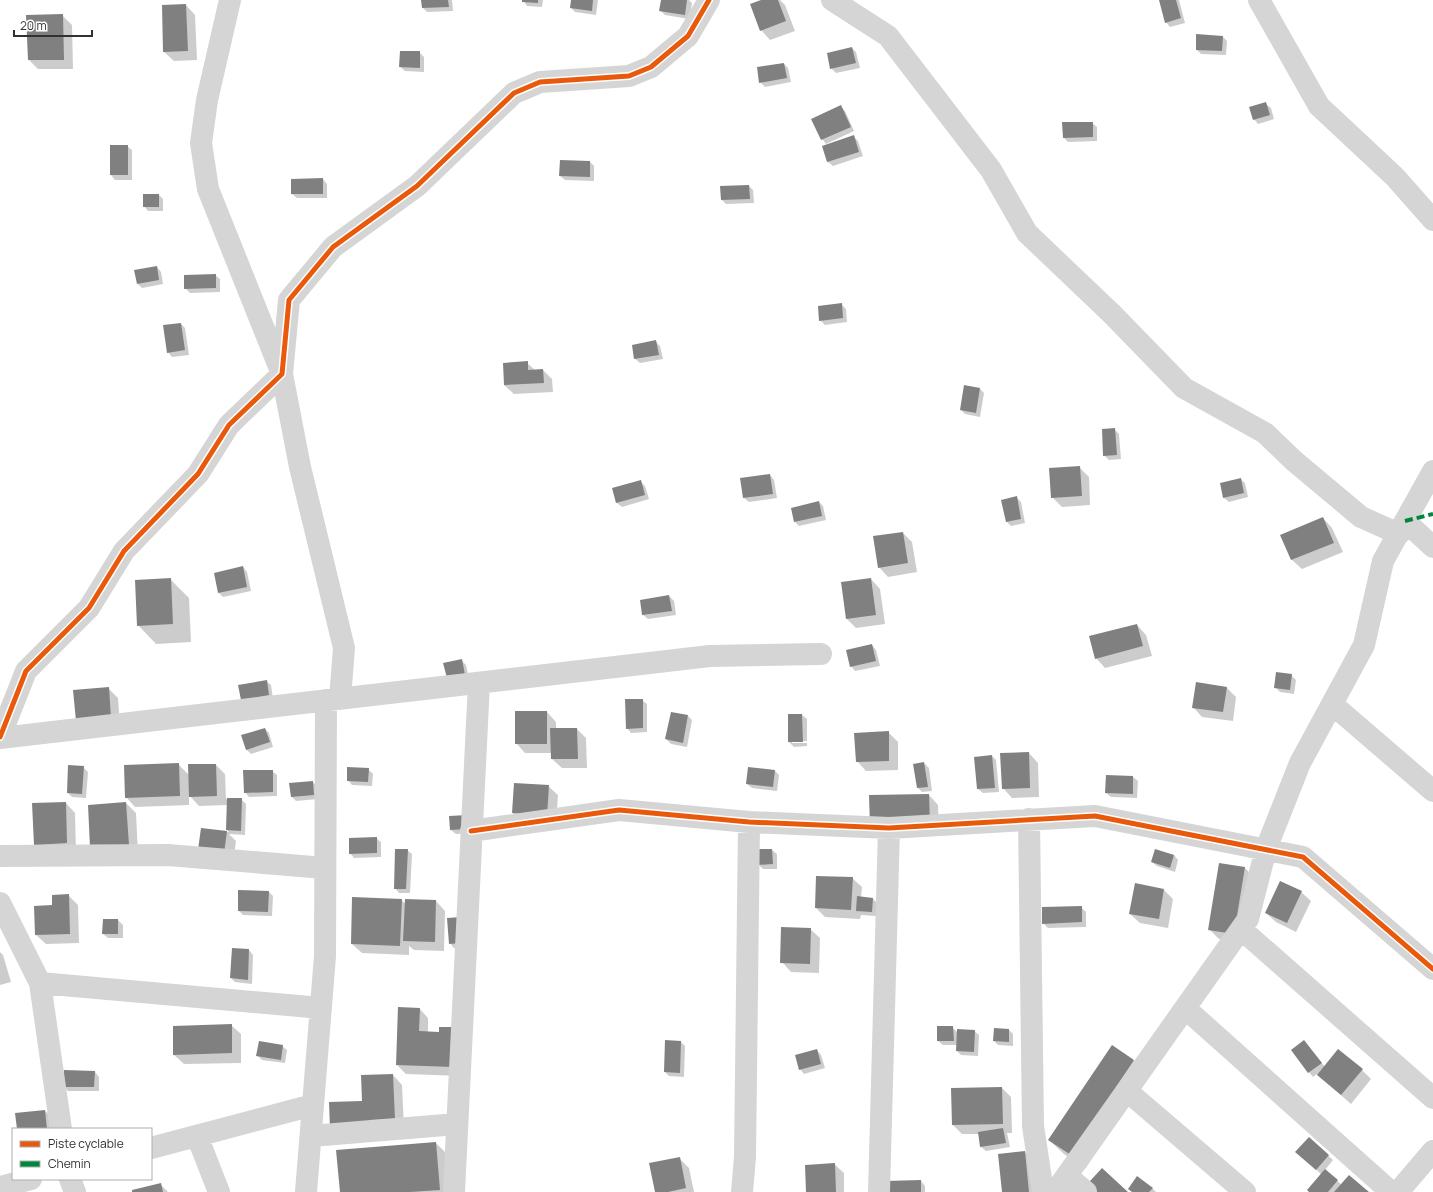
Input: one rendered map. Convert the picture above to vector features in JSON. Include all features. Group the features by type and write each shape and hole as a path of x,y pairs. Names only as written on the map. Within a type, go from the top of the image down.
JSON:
{"street":[{"path":"230,0 207,100 201,143 208,189 282,374 300,467 344,648 333,700 325,868 325,956 306,1192"},
{"path":"709,0 688,36 651,67 629,76 540,82 514,93 417,186 332,247 290,300 282,374 229,425 198,474 124,551 89,608 26,671 0,738 710,656 821,654"},
{"path":"832,0 888,36 991,170 1027,233 1112,314 1184,388 1265,433 1294,460 1361,517 1402,528 1433,547"},
{"path":"1259,0 1319,106 1395,177 1433,220"},
{"path":"1086,1192 1061,1184 1248,920 1266,850 1300,763 1364,645 1383,561 1433,471"},
{"path":"454,1192 479,683"},
{"path":"1332,704 1433,791"},
{"path":"471,831 619,810 749,822 889,828 1095,816 1303,857 1433,969"},
{"path":"1029,819 1032,1126 1043,1192"},
{"path":"742,1192 745,1157 749,822"},
{"path":"879,1192 889,828"},
{"path":"0,856 168,855 325,868"},
{"path":"0,903 40,983 61,1128"},
{"path":"1241,929 1433,1098"},
{"path":"40,983 321,1008"},
{"path":"1185,1008 1391,1192"},
{"path":"1127,1091 1245,1192"},
{"path":"152,1148 313,1105"},
{"path":"311,1136 458,1124"},
{"path":"197,1136 219,1192"},
{"path":"1398,1192 1433,1151"},
{"path":"0,1187 26,1180"},
{"path":"70,1180 75,1192"}],"building":[{"path":"421,0 448,0 449,7 422,8"},
{"path":"522,0 538,0 538,3 522,2"},
{"path":"571,0 593,0 592,11 570,8"},
{"path":"661,0 687,0 685,15 659,11"},
{"path":"761,0 778,0 786,21 760,31 750,4"},
{"path":"1159,0 1176,0 1181,18 1165,23"},
{"path":"186,4 188,51 163,52 162,5"},
{"path":"63,14 64,60 28,60 26,15"},
{"path":"1196,34 1223,36 1222,51 1196,50"},
{"path":"852,47 856,63 830,69 827,53"},
{"path":"400,51 420,51 420,68 399,67"},
{"path":"784,63 787,78 759,83 757,67"},
{"path":"1266,102 1270,115 1253,120 1249,107"},
{"path":"841,105 851,127 821,140 811,119"},
{"path":"1062,122 1093,122 1093,137 1063,138"},
{"path":"854,135 859,152 827,162 822,146"},
{"path":"110,145 128,145 128,175 110,175"},
{"path":"560,160 590,161 590,177 559,176"},
{"path":"323,178 323,194 291,194 291,179"},
{"path":"749,185 750,199 721,200 720,186"},
{"path":"143,194 159,194 159,207 143,207"},
{"path":"157,266 159,280 137,284 134,270"},
{"path":"216,274 216,288 184,289 184,275"},
{"path":"842,303 843,318 819,321 818,306"},
{"path":"181,323 185,350 167,353 163,325"},
{"path":"656,340 659,355 634,359 632,345"},
{"path":"528,361 528,370 543,369 544,383 504,385 503,363"},
{"path":"964,385 980,388 976,413 960,410"},
{"path":"1115,428 1117,455 1103,456 1102,429"},
{"path":"1080,466 1082,496 1051,498 1049,468"},
{"path":"770,474 773,494 743,498 740,478"},
{"path":"1241,478 1244,493 1223,498 1220,483"},
{"path":"641,480 645,495 616,503 612,488"},
{"path":"1017,496 1021,519 1006,522 1001,500"},
{"path":"819,501 822,516 794,522 791,508"},
{"path":"1323,517 1334,543 1291,560 1280,535"},
{"path":"903,532 908,563 878,568 873,536"},
{"path":"243,566 247,587 218,593 214,573"},
{"path":"171,578 173,624 137,626 135,580"},
{"path":"871,578 876,615 846,619 841,582"},
{"path":"669,595 672,611 642,615 640,600"},
{"path":"1137,624 1143,646 1095,659 1089,636"},
{"path":"872,644 876,661 850,667 846,650"},
{"path":"462,659 465,675 447,678 443,663"},
{"path":"1276,672 1292,674 1290,690 1274,688"},
{"path":"267,680 269,695 241,700 238,685"},
{"path":"1196,682 1227,687 1223,712 1192,708"},
{"path":"109,687 111,718 76,721 73,690"},
{"path":"625,699 643,699 643,728 626,729"},
{"path":"515,711 547,711 547,744 515,744"},
{"path":"671,712 688,715 683,743 665,739"},
{"path":"788,714 802,714 803,742 788,742"},
{"path":"265,728 270,742 246,750 241,735"},
{"path":"550,728 577,728 578,759 551,759"},
{"path":"889,731 889,761 856,762 854,733"},
{"path":"1029,752 1030,788 1002,789 1000,753"},
{"path":"992,755 995,788 977,789 974,757"},
{"path":"924,762 928,787 917,788 913,764"},
{"path":"179,763 180,796 125,798 124,765"},
{"path":"188,764 216,764 217,796 189,797"},
{"path":"68,765 84,766 82,794 67,793"},
{"path":"347,767 369,768 368,782 347,781"},
{"path":"748,767 775,770 773,787 746,784"},
{"path":"243,770 273,770 273,792 244,793"},
{"path":"1106,775 1133,776 1133,794 1105,793"},
{"path":"313,781 314,795 291,797 289,783"},
{"path":"514,783 549,785 547,816 512,813"},
{"path":"929,794 930,826 870,827 869,795"},
{"path":"227,798 242,798 241,831 226,830"},
{"path":"66,802 67,843 34,845 32,803"},
{"path":"126,802 129,845 90,847 88,805"},
{"path":"467,815 467,829 450,830 449,816"},
{"path":"201,828 227,831 223,861 197,857"},
{"path":"377,837 377,853 349,854 349,838"},
{"path":"395,849 408,849 406,889 394,889"},
{"path":"756,849 772,849 773,864 757,865"},
{"path":"1155,849 1174,855 1170,868 1151,862"},
{"path":"1219,863 1245,867 1234,934 1208,930"},
{"path":"816,876 853,877 851,910 815,908"},
{"path":"1280,881 1302,891 1287,923 1265,913"},
{"path":"1135,883 1164,889 1159,919 1129,914"},
{"path":"238,890 269,891 268,912 238,911"},
{"path":"69,894 70,934 35,935 34,906 52,905 52,895"},
{"path":"857,896 873,898 872,912 856,911"},
{"path":"352,897 402,899 400,946 351,944"},
{"path":"405,899 436,900 435,942 403,941"},
{"path":"1082,906 1082,922 1042,924 1042,907"},
{"path":"462,917 463,943 449,944 447,918"},
{"path":"103,919 118,919 118,934 102,934"},
{"path":"781,927 811,928 810,964 780,963"},
{"path":"232,948 249,949 248,980 230,978"},
{"path":"398,1007 420,1008 419,1031 439,1032 439,1027 455,1027 453,1067 396,1065"},
{"path":"232,1024 232,1053 173,1055 173,1026"},
{"path":"937,1026 953,1026 954,1041 937,1041"},
{"path":"994,1028 1009,1029 1009,1042 993,1041"},
{"path":"957,1029 975,1030 974,1052 956,1051"},
{"path":"665,1040 681,1041 680,1073 664,1072"},
{"path":"1304,1040 1322,1063 1308,1073 1291,1050"},
{"path":"259,1041 283,1045 281,1060 256,1056"},
{"path":"1112,1045 1134,1060 1071,1155 1048,1140"},
{"path":"817,1049 821,1064 799,1070 795,1055"},
{"path":"1338,1049 1363,1069 1341,1095 1317,1075"},
{"path":"64,1070 95,1071 94,1087 63,1087"},
{"path":"393,1074 395,1119 369,1120 370,1129 330,1130 329,1102 362,1101 361,1075"},
{"path":"1002,1087 1003,1124 952,1125 951,1088"},
{"path":"45,1110 47,1128 17,1128 15,1113"},
{"path":"1003,1128 1006,1143 980,1147 978,1132"},
{"path":"1309,1137 1329,1155 1316,1170 1295,1152"},
{"path":"436,1142 440,1190 410,1192 340,1192 336,1150"},
{"path":"1025,1151 1029,1192 1002,1192 998,1154"},
{"path":"680,1157 686,1188 668,1192 655,1192 649,1163"},
{"path":"835,1163 836,1192 806,1192 805,1165"},
{"path":"1102,1168 1128,1192 1080,1192"},
{"path":"1325,1169 1338,1180 1328,1192 1309,1192 1307,1190"},
{"path":"1349,1175 1369,1192 1334,1192"},
{"path":"1137,1176 1153,1188 1149,1192 1132,1192 1128,1189"},
{"path":"921,1180 921,1192 885,1192 885,1181"},
{"path":"161,1183 163,1192 132,1192 132,1190"}],"marked path":[{"path":"1405,521 1433,514"}],"cycle path":[{"path":"0,737 26,671 89,608 124,551 198,474 229,425 282,374 289,300 333,247 417,186 514,93 540,82 629,76 651,67 688,36 709,0"},
{"path":"471,831 619,810 749,822 889,828 1095,816 1303,857 1433,969"}]}
